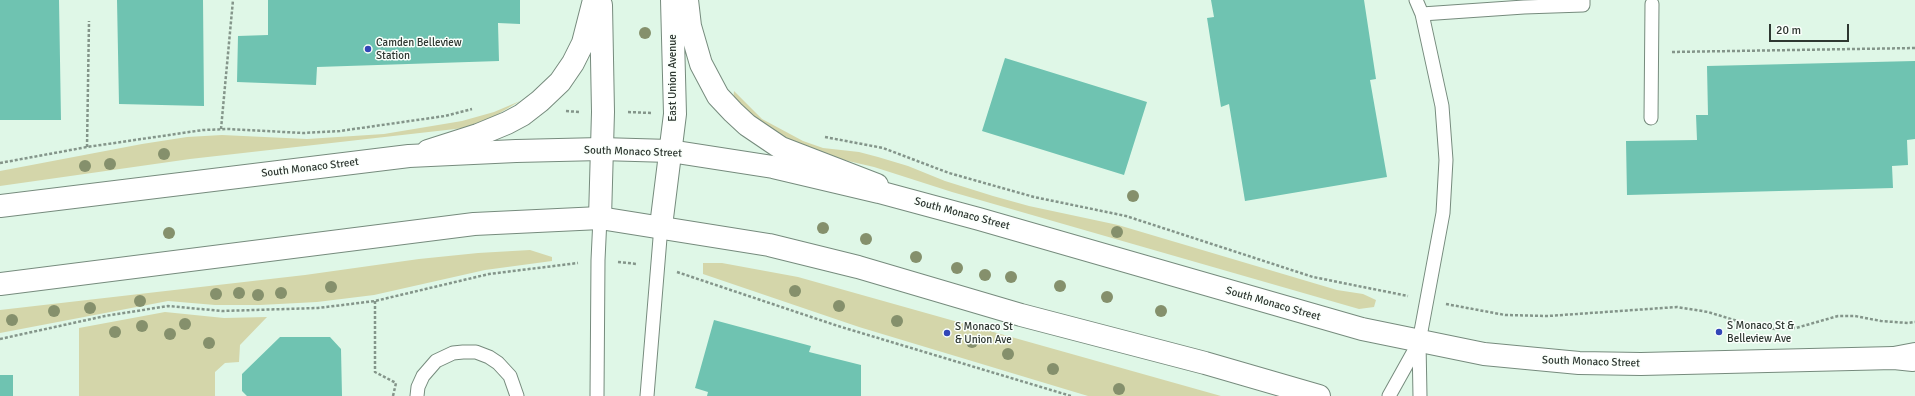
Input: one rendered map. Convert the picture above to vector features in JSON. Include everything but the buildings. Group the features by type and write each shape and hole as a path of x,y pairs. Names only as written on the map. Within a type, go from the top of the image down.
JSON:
{"main road":[{"path":"409,156 478,135 522,115 540,102 560,82 573,63 583,44 594,0"},
{"path":"600,218 603,112 601,0"},
{"name":"East Union Avenue","path":"661,226 675,106 672,0"},
{"path":"687,0 690,26 701,64 718,96 747,125 781,148 860,178 911,200"},
{"name":"South Monaco Street","path":"0,206 409,156 601,149 670,151 773,167 911,200 1362,329 1419,342 1484,354 1579,363 1641,364 1908,358"},
{"path":"0,284 474,224 600,218 661,226 769,245 858,267 1022,315 1205,363 1319,396"}],"lane":[{"path":"1416,0 1422,14 1442,106 1446,160 1443,213 1419,342 1420,396"},
{"path":"1422,14 1524,7 1583,6 1583,0"},
{"path":"1651,118 1652,4"},
{"path":"598,396 598,260 600,218"},
{"path":"647,396 661,226"},
{"path":"1389,396 1419,342"},
{"path":"416,396 423,376 436,361 453,353 476,352 489,357 498,363 510,376 517,396"}],"path":[{"path":"221,129 233,0"},
{"path":"87,147 89,21"},
{"path":"1671,52 1915,48"},
{"path":"0,339 105,316 168,306 222,311 318,308 375,301 489,274 598,260 658,265 846,328 1071,396"},
{"path":"375,301 374,372 396,383 393,396"}],"green space":[{"path":"734,91 762,119 803,141 823,148 859,152 878,157 908,166 945,181 993,196 1029,206 1118,225 1337,290 1363,294 1376,300 1374,307 1359,309 952,192 874,167 805,151 786,143 733,101"},
{"path":"520,101 483,123 464,128 190,159 0,186 0,171 142,144 187,137 222,135 307,139 384,134 462,121 494,112"},
{"path":"530,250 552,257 552,261 485,270 374,295 317,302 260,305 215,305 168,301 0,333 0,310 305,275 419,259 478,253"},
{"path":"703,263 722,263 798,277 1221,396 1088,396 859,327 703,274"},
{"path":"165,312 224,318 267,317 240,345 239,362 225,363 215,372 215,396 79,396 79,328"}],"place":[{"name":"Camden Belleview Station","path":"368,49"},
{"name":"S Monaco St & Belleview Ave","path":"1719,332"},
{"name":"S Monaco St & Union Ave","path":"947,333"}]}
